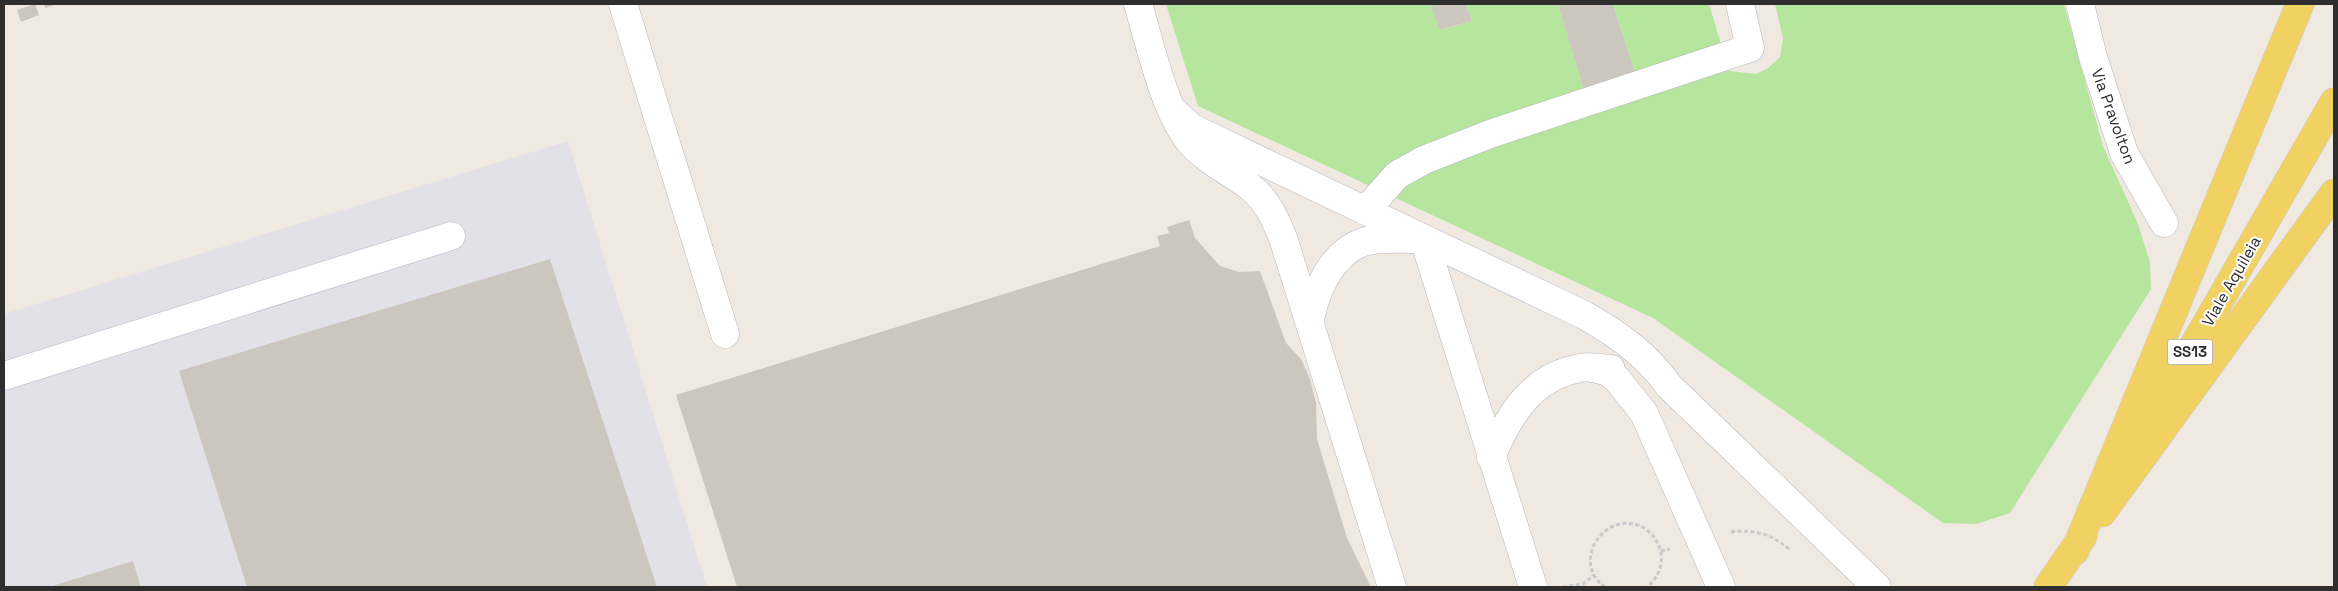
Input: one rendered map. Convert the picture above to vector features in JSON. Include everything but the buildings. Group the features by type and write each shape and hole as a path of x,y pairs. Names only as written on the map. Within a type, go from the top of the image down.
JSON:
{"main road":[{"path":"2075,551 2300,4"},
{"name":"Viale Aquileia","path":"2048,587 2075,551 2334,102"},
{"path":"2075,551 2334,193"}],"street":[{"path":"623,4 725,334"},
{"path":"1138,4 1171,109 1182,132 1205,157 1255,191 1265,201 1283,238 1310,318 1392,587"},
{"path":"1364,211 1397,175 1424,160 1490,134 1750,48 1740,4"},
{"name":"Via Pravolton","path":"2080,4 2093,57 2124,153 2164,223"},
{"path":"1171,109 1192,128 1611,330 1630,342 1658,371 1669,386 1877,587"},
{"path":"4,376 451,236"},
{"path":"1310,318 1324,279 1341,255 1352,247 1365,242 1381,240 1424,239"},
{"path":"1424,239 1533,587"},
{"path":"1491,457 1508,419 1530,393 1554,376 1582,367 1640,372 1669,386"},
{"path":"1594,368 1606,371 1616,378 1644,413 1721,587"}],"path":[{"path":"1606,587 1600,586 1594,575 1591,557 1596,540 1603,531 1614,525 1626,523 1638,525 1649,531 1657,540 1662,563 1658,574 1647,587"},
{"path":"1660,552 1723,533 1753,530 1778,539 1793,552"},
{"path":"1562,587 1583,584 1594,575"}],"shaded area":[{"path":"568,141 707,587 4,587 4,314"}],"green space":[{"path":"1166,4 1430,4 1441,30 1472,21 1466,4 1558,4 1585,93 1636,76 1613,4 1709,4 1729,71 1756,74 1768,68 1780,57 1783,38 1775,4 2064,4 2103,146 2138,224 2150,262 2151,289 2010,513 1976,524 1943,523 1653,318 1198,106"}]}
